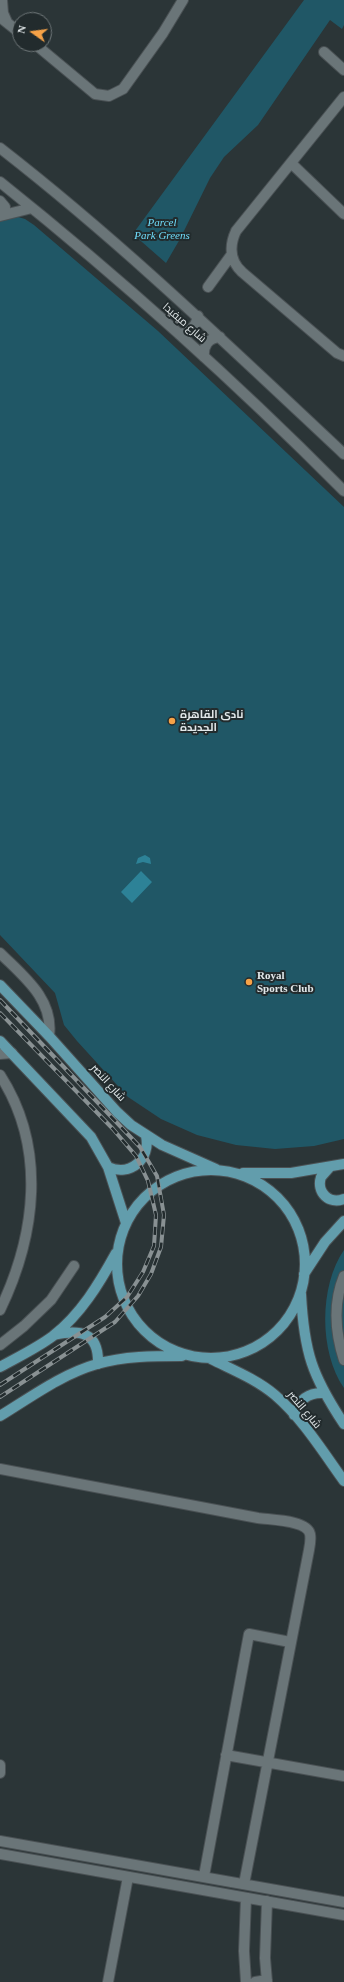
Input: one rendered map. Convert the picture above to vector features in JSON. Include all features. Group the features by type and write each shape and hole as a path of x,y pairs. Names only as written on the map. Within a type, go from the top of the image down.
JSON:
{"main road":[{"name":"شارع النصر","path":"0,985 49,1036 117,1112 146,1136 162,1145 219,1170"},
{"path":"0,1041 91,1137 108,1167 126,1223"},
{"path":"108,1167 123,1170 138,1164 146,1151 146,1136"},
{"path":"0,1367 53,1336 76,1314 95,1291 118,1250 126,1223 138,1205 158,1187 184,1175 197,1171 219,1170 272,1174 329,1168 344,1164"},
{"path":"329,1168 323,1173 319,1181 322,1193 331,1200 344,1199"},
{"path":"0,1416 56,1382 98,1364 138,1358 187,1356 211,1359 236,1355 248,1351 265,1342 281,1327 294,1309 301,1292 304,1274 304,1254 300,1234 292,1216 284,1205 263,1186 249,1178 233,1172"},
{"path":"304,1274 325,1242 344,1221"},
{"path":"118,1250 117,1268 119,1284 131,1314 150,1336 167,1348 187,1356"},
{"name":"شارع النصر","path":"301,1292 303,1331 313,1370 324,1393 344,1424"},
{"path":"53,1336 74,1332 88,1336 97,1347 98,1364"},
{"name":"شارع النصر","path":"211,1359 260,1384 275,1396 294,1415 344,1481"},
{"path":"294,1415 298,1405 305,1398 314,1394 324,1393"}],"street":[{"path":"2,0 3,13 8,24"},
{"path":"45,52 95,94 109,96 123,89 163,33 183,0"},
{"path":"0,17 12,27"},
{"path":"324,52 344,70"},
{"path":"344,97 236,231 232,242 232,254 235,264 242,272 337,353 344,356"},
{"name":"شارع ميفيدا","path":"0,148 120,247 198,316 344,454"},
{"path":"291,163 344,214"},
{"name":"شارع ميفيدا","path":"0,182 70,238 230,379 344,491"},
{"path":"0,201 5,207 2,215"},
{"path":"2,215 32,208"},
{"path":"208,287 232,254"},
{"path":"179,334 190,330 195,324 198,316"},
{"path":"204,357 206,344 212,339 220,337"},
{"path":"0,953 37,990 44,1001 50,1026 49,1036"},
{"path":"0,1054 12,1053"},
{"path":"0,1075 18,1108 26,1133 30,1157 31,1184 26,1240 19,1268 0,1310"},
{"path":"0,1345 24,1326 51,1300 74,1266"},
{"path":"344,1276 336,1315 337,1335 344,1360"},
{"path":"0,1469 294,1523 307,1527 310,1535 309,1550 244,1884"},
{"path":"204,1876 249,1634 290,1642"},
{"path":"226,1755 344,1776"},
{"path":"0,1765 0,1773"},
{"path":"0,1841 344,1902"},
{"path":"0,1854 344,1915"},
{"path":"160,1882 162,1869"},
{"path":"108,1982 128,1877"},
{"path":"246,1898 244,1951 246,1982"},
{"path":"255,1982 267,1981 265,1958 267,1901"}],"green space":[{"name":"Parcel Park Greens","path":"304,0 344,0 344,25 342,29 330,20 258,125 224,157 210,178 180,239 166,263 134,235 135,231"},
{"name":"نادى القاهرة الجديدة","path":"15,216 25,219 34,225 158,331 344,507 344,1139 314,1146 275,1149 236,1145 197,1135 161,1119 128,1097 77,1041 64,1025 55,993 0,935 0,220"},
{"path":"344,1250 344,1388 336,1373 330,1356 326,1338 325,1319 326,1300 330,1282 336,1265"}],"shaded area":[{"path":"145,855 150,858 151,864 143,862 136,864 138,858"},
{"path":"141,871 152,882 132,903 121,892"}],"railway":[{"path":"0,1000 140,1147 157,1176 164,1215 161,1247 151,1274 138,1296 115,1322 0,1397"},
{"path":"0,1013 113,1129 136,1156 148,1181 156,1215 154,1246 143,1272 127,1297 105,1317 0,1385"}],"place":[{"name":"نادى القاهرة الجديدة","path":"172,721"},
{"name":"Royal Sports Club","path":"249,982"}]}
